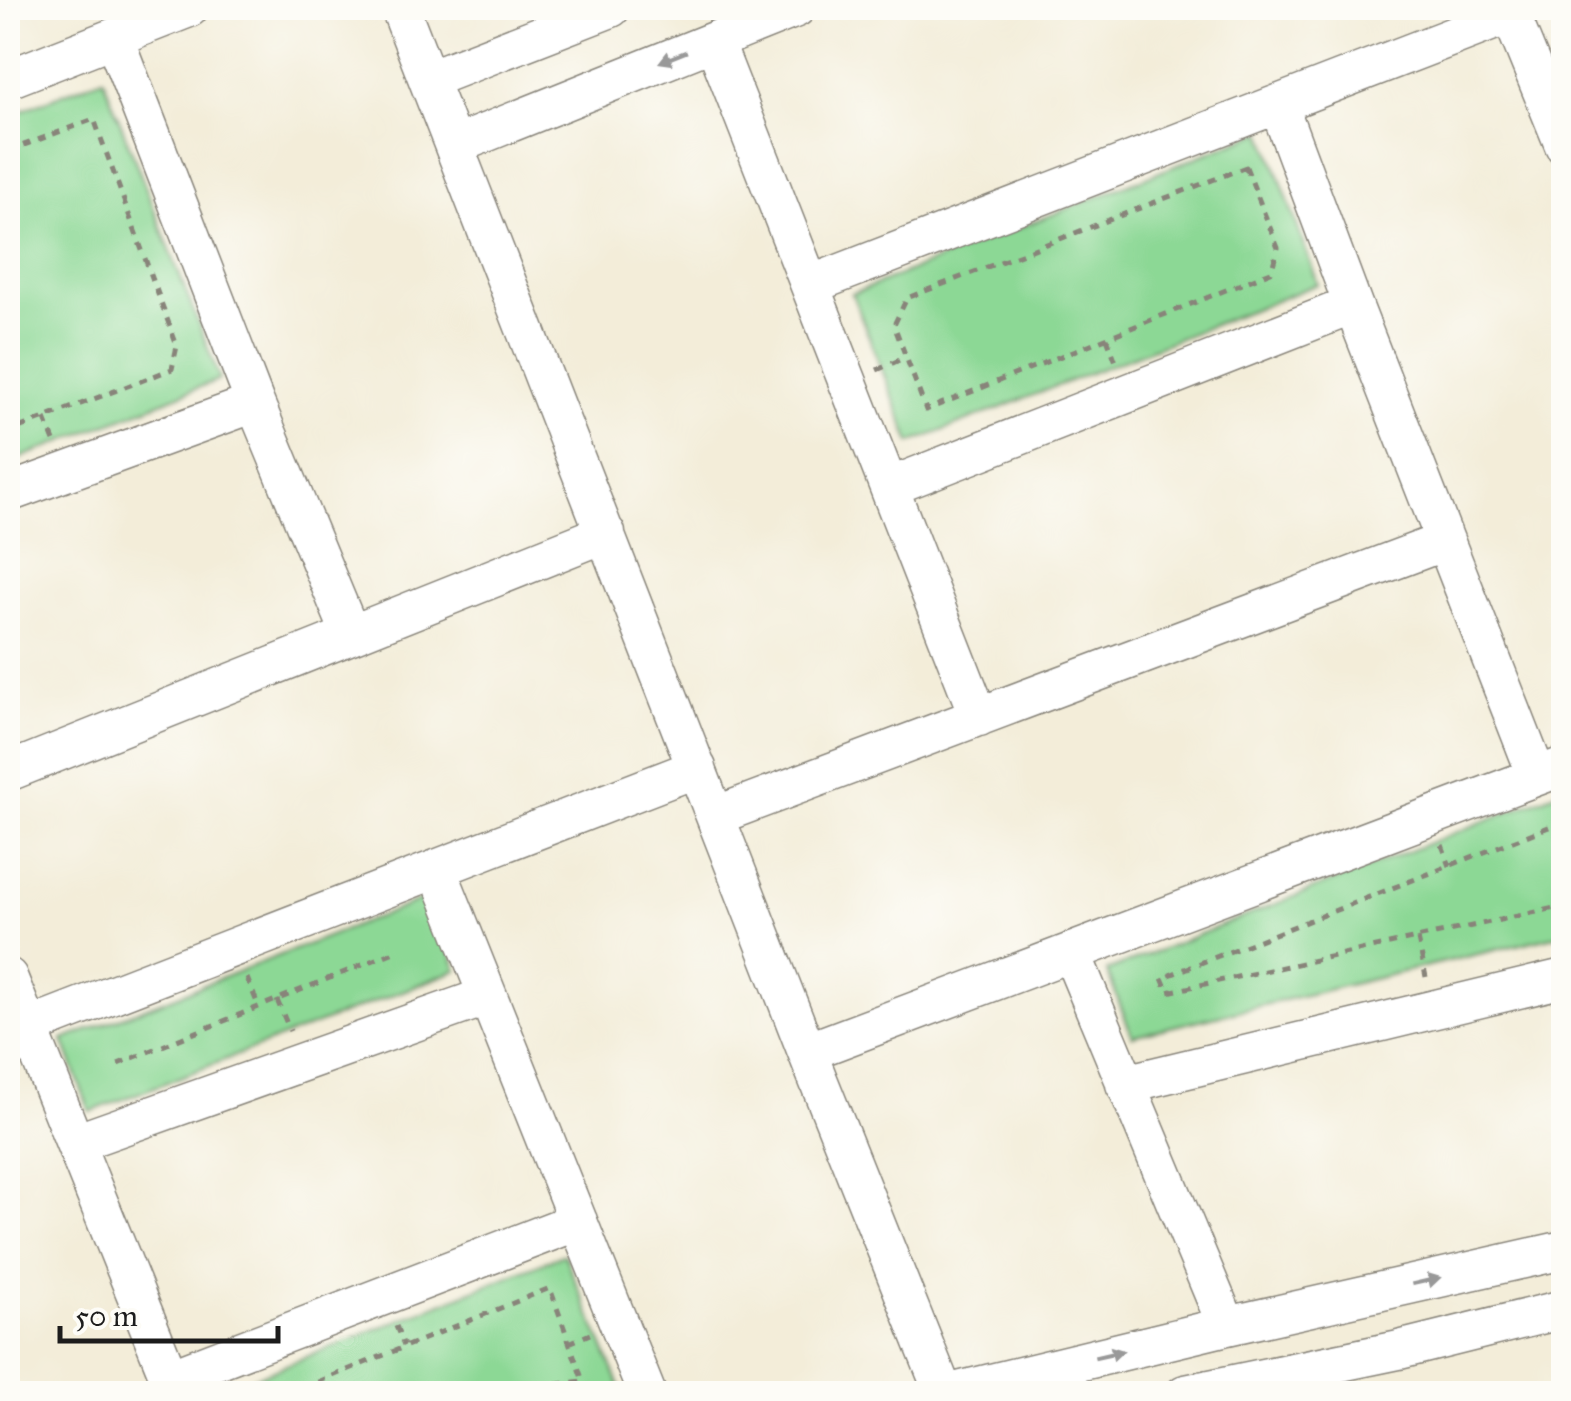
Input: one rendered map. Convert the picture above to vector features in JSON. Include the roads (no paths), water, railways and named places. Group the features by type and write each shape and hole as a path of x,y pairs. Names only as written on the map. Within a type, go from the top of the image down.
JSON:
{"street":[{"path":"8,79 189,8"},
{"path":"400,8 807,1052 945,1394 1564,1250"},
{"path":"428,78 610,8"},
{"path":"455,145 796,8"},
{"path":"810,285 1509,10 1564,146"},
{"path":"114,38 351,635"},
{"path":"714,40 979,717"},
{"path":"807,1052 1550,771 1445,541 1278,104"},
{"path":"889,486 1353,305"},
{"path":"8,493 256,403"},
{"path":"8,772 606,533"},
{"path":"715,816 1445,541"},
{"path":"28,1028 697,768"},
{"path":"438,869 647,1394"},
{"path":"1070,952 1227,1326"},
{"path":"8,977 173,1386 578,1221"},
{"path":"1125,1084 1564,978"},
{"path":"74,1143 488,996"},
{"path":"1185,1394 1399,1350 1564,1309"}]}
